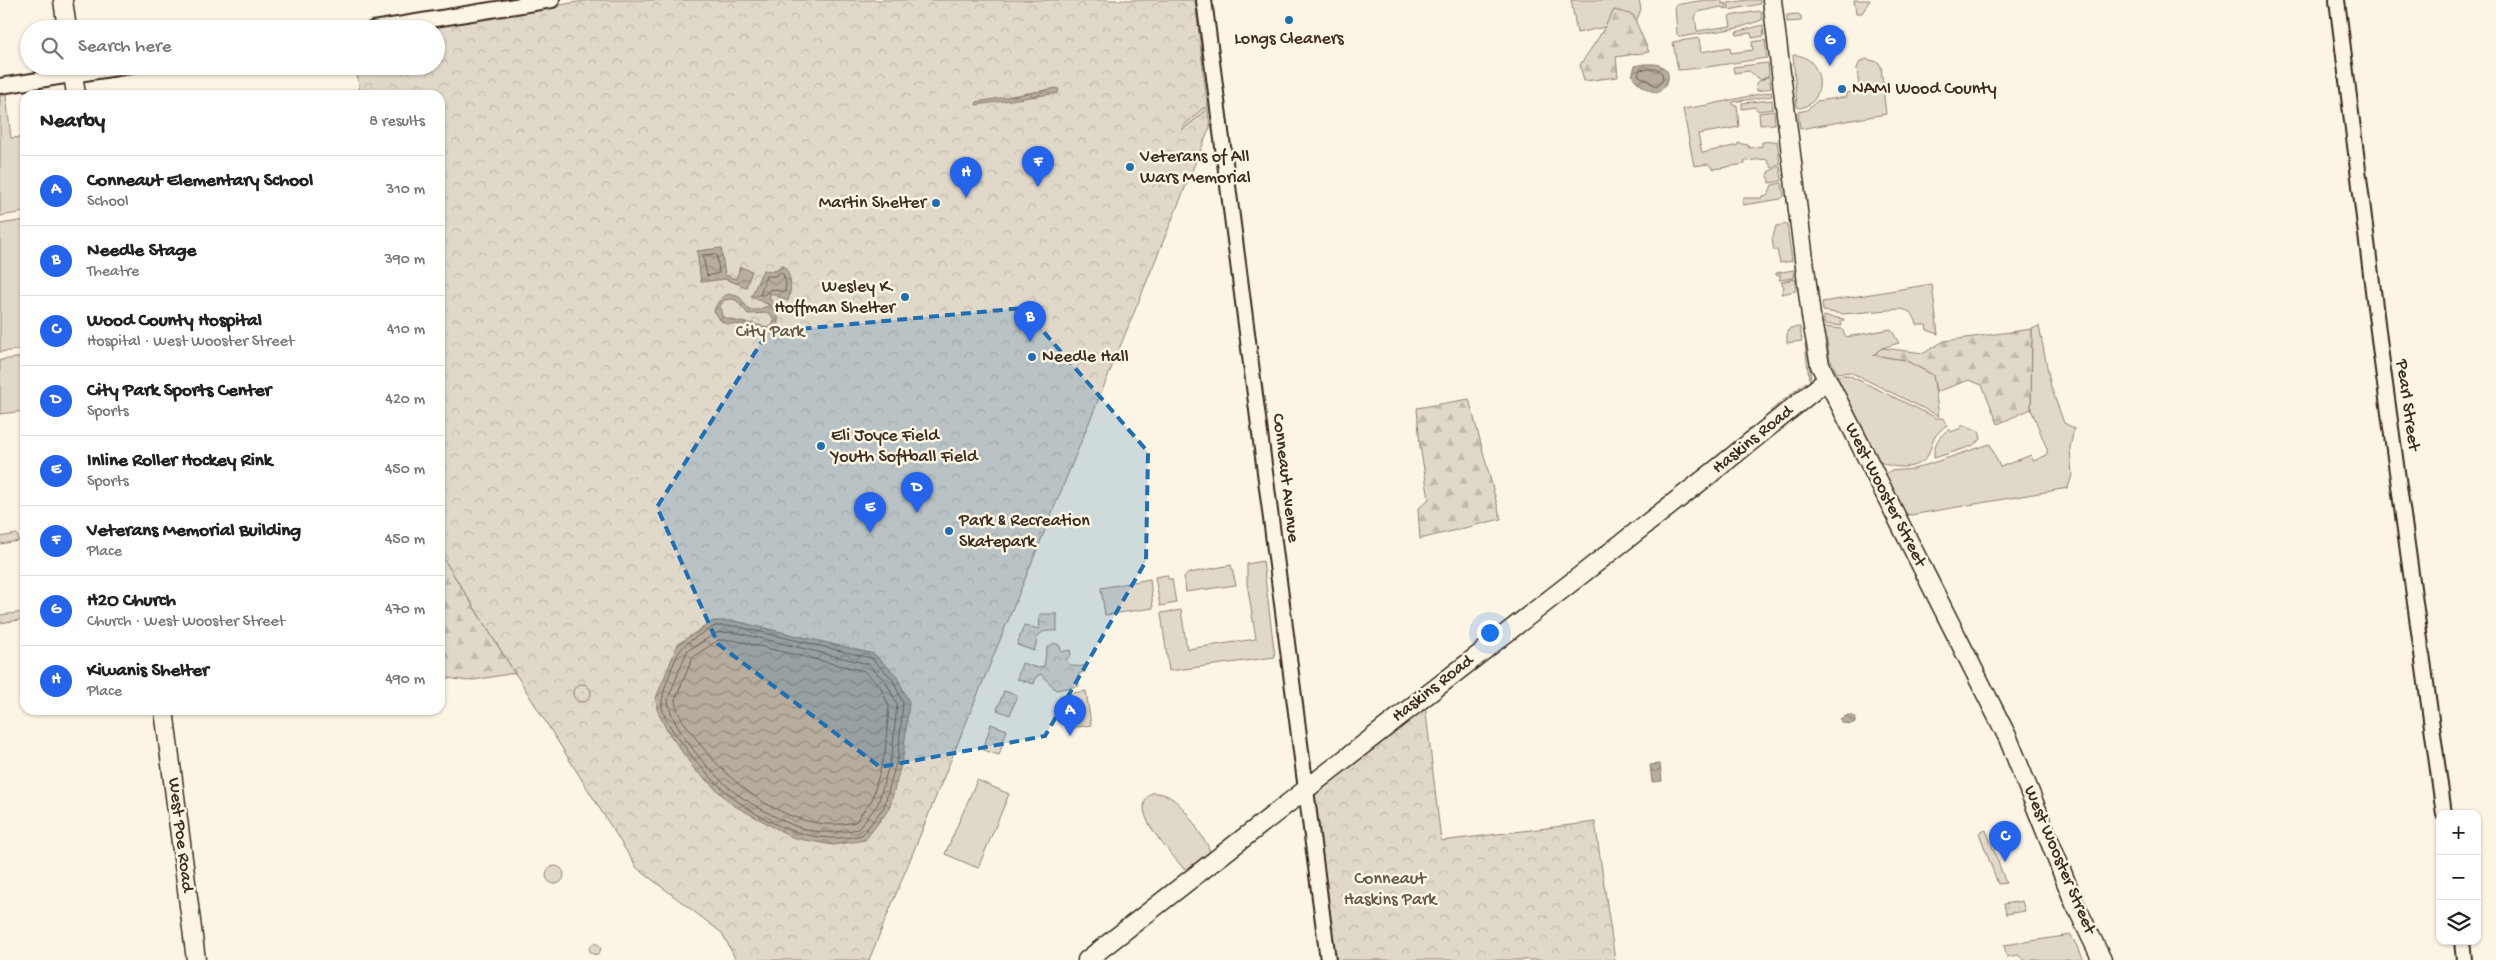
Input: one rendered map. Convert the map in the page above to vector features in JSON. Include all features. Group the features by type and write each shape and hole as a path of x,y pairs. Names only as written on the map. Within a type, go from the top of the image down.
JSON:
{"main road":[{"path":"63,0 66,20"},
{"name":"West Wooster Street","path":"1772,0 1814,341 1820,365 2008,738 2074,902 2102,960"},
{"path":"74,75 75,90"},
{"name":"Haskins Road","path":"1087,960 1713,472 1826,380"},
{"name":"West Poe Road","path":"165,715 196,960"}],"street":[{"path":"429,20 552,0"},
{"name":"Conneaut Avenue","path":"1204,0 1328,960"},
{"name":"Pearl Street","path":"2337,0 2382,362 2443,810"},
{"path":"0,86 54,75"},
{"path":"2462,945 2464,960"}],"highlighted area":[{"path":"1023,308 1148,452 1146,561 1045,736 880,767 718,644 657,507 768,332"}],"green space":[{"name":"City Park","path":"590,0 1195,0 1210,127 869,960 736,960 722,933 637,868 445,561 445,90 359,90 357,75 445,75 445,24"},
{"path":"1571,0 1639,0 1641,9 1636,22 1633,15 1614,10 1605,27 1577,33"},
{"path":"1705,0 1722,0 1722,4 1726,3 1727,9 1721,7 1698,12 1695,17 1697,31 1731,26 1729,16 1759,11 1761,12 1762,20 1738,28 1680,37 1677,34 1675,5"},
{"path":"1760,0 1760,4 1729,10 1728,3"},
{"path":"1854,0 1870,0 1862,13 1856,13"},
{"path":"1614,10 1633,15 1649,52 1616,57 1618,77 1584,81 1580,65"},
{"path":"1798,14 1801,16 1801,21 1787,22 1787,15"},
{"path":"1763,25 1764,36 1752,38 1751,33 1737,35 1736,32"},
{"path":"1834,30 1842,32 1837,39 1838,46 1832,48 1830,45"},
{"path":"1699,38 1701,52 1730,47 1731,53 1753,50 1752,42 1765,40 1767,58 1678,70 1673,42"},
{"path":"1793,55 1803,57 1811,62 1819,79 1816,97 1810,104 1800,108 1797,107"},
{"path":"1866,59 1878,62 1881,66 1883,85 1859,87 1857,68 1860,62"},
{"path":"1768,63 1769,75 1761,80 1749,71 1734,73 1733,67"},
{"path":"1769,76 1771,88 1757,91 1756,83"},
{"path":"1883,88 1886,114 1800,129 1798,112 1807,110 1817,101 1846,97 1846,93"},
{"path":"1771,92 1772,96 1733,102 1733,105 1737,105 1739,127 1698,134 1702,153 1738,145 1738,143 1748,145 1749,148 1762,146 1762,142 1777,141 1780,164 1772,168 1766,159 1745,161 1745,164 1714,169 1708,164 1694,166 1683,109"},
{"path":"6,95 11,138 20,137 20,213 0,216 0,96"},
{"path":"1772,100 1773,109 1758,111 1755,107 1742,109 1742,103"},
{"path":"1203,108 1206,108 1205,112 1182,130 1183,126"},
{"path":"1774,111 1775,124 1760,125 1759,113"},
{"path":"1780,166 1782,181 1769,183 1768,172"},
{"path":"1782,183 1784,196 1781,199 1743,205 1743,198 1762,198 1762,196 1768,195 1772,185"},
{"path":"20,221 20,350 0,352 0,224"},
{"path":"1787,224 1792,261 1780,263 1772,240 1776,226"},
{"path":"1794,270 1794,278 1779,280 1781,275 1776,275 1776,273"},
{"path":"1795,279 1796,291 1781,294 1784,287 1781,282"},
{"path":"1932,284 1938,334 1927,330 1926,325 1917,325 1912,314 1900,309 1843,314 1823,311 1822,302"},
{"path":"1824,316 1844,319 1841,321 1842,326 1824,324"},
{"path":"2039,326 2051,387 2064,423 2074,428 2070,448 2072,475 2068,488 1911,515 1902,513 1885,475 1890,471 1914,469 1990,444 2000,467 2031,455 2033,461 2047,455 2047,449 2031,409 2032,329"},
{"path":"1800,327 1802,341 1787,343 1787,334 1790,328"},
{"path":"1825,327 1842,329 1846,337 1891,329 1899,343 1882,348 1873,355 1905,360 1933,375 1939,416 1850,372 1837,373 1829,357"},
{"path":"2032,329 2031,409 1998,424 1982,385 1969,380 1936,392 1933,375 1905,360 1873,355 1882,348 1924,353 1944,341"},
{"path":"1805,344 1808,344 1811,383 1809,379"},
{"path":"20,358 20,412 0,414 0,360"},
{"path":"1848,375 1937,418 1944,418 1947,425 1936,436 1926,459 1917,465 1898,467 1885,464 1875,458 1859,432 1833,376"},
{"path":"1806,382 1809,385 1774,414 1770,411"},
{"path":"1469,399 1501,519 1420,539 1418,509 1429,499 1420,446 1417,408"},
{"path":"1960,426 1967,426 1979,431 1981,439 1972,446 1934,458 1936,445 1940,437 1950,429 1951,432 1961,428"},
{"path":"17,534 19,541 0,544 0,537"},
{"path":"445,561 515,673 468,681 445,678"},
{"path":"1263,561 1275,657 1169,671 1161,613 1181,610 1187,649 1256,639 1247,583 1247,564"},
{"path":"1231,565 1236,585 1186,592 1184,577 1189,573"},
{"path":"1167,575 1168,579 1172,579 1176,603 1160,606 1155,577"},
{"path":"1150,579 1153,608 1105,615 1101,588"},
{"path":"20,613 20,620 0,623 0,615"},
{"path":"1040,614 1057,614 1057,631 1042,632 1034,651 1017,645 1024,625 1039,629"},
{"path":"1054,643 1059,645 1062,652 1070,650 1071,655 1066,659 1069,664 1084,666 1085,672 1080,673 1078,676 1079,686 1056,690 1041,674 1036,677 1034,684 1017,679 1022,663 1038,668 1044,666 1047,648"},
{"path":"582,684 588,687 591,693 588,699 582,702 576,699 573,693 576,687"},
{"path":"1004,691 1017,695 1010,715 997,710"},
{"path":"1086,691 1091,725 1070,728 1066,694"},
{"name":"Conneaut Haskins Park","path":"1424,696 1441,841 1595,822 1615,960 1328,960 1306,789"},
{"path":"991,724 1007,730 999,755 983,750"},
{"path":"977,780 1009,794 978,868 945,854"},
{"path":"1152,793 1170,797 1178,803 1192,820 1208,846 1211,855 1192,871 1183,868 1161,842 1147,820 1144,810 1145,800"},
{"path":"1986,830 2006,883 1998,884 1979,833"},
{"path":"551,866 559,866 564,871 562,882 551,884 546,879 546,871"},
{"path":"2022,901 2025,911 2006,914 2004,904"},
{"path":"2071,935 2084,960 2024,960 2018,955 2007,957 2004,945"},
{"path":"595,943 601,949 595,955 589,949"}],"water":[{"path":"1644,64 1661,66 1668,74 1666,85 1657,93 1637,82 1632,76 1635,66"},
{"path":"1057,88 1059,90 1058,93 976,105 977,102"},
{"path":"721,248 725,275 736,279 740,267 752,271 746,287 725,279 701,282 697,251"},
{"path":"783,265 788,273 790,282 788,301 771,293 769,298 772,300 777,312 777,328 771,331 762,331 750,325 727,324 721,321 714,311 721,299 728,294 736,295 750,310 757,310 770,305 751,297 763,270 773,271","holes":["724,300 736,300 748,314 769,313 774,319 773,325 767,328 727,319 722,316 720,306"]},
{"path":"713,621 735,621 874,654 896,675 909,702 903,757 889,809 865,840 833,845 794,838 733,805 695,770 666,729 657,709 656,698 678,644"},
{"path":"1848,715 1855,717 1855,722 1851,724 1842,723 1840,719"},
{"path":"1660,764 1662,781 1652,782 1650,765"}],"place":[{"name":"Longs Cleaners","path":"1289,20"},
{"name":"H2O Church","path":"1830,66"},
{"name":"NAMI Wood County","path":"1842,89"},
{"name":"Veterans of All Wars Memorial","path":"1130,167"},
{"name":"Veterans Memorial Building","path":"1038,187"},
{"name":"Kiwanis Shelter","path":"966,198"},
{"name":"Martin Shelter","path":"936,203"},
{"name":"Wesley K. Hoffman Shelter","path":"905,297"},
{"name":"Needle Stage","path":"1030,342"},
{"name":"Needle Hall","path":"1032,357"},
{"name":"Eli Joyce Field Youth Softball Field","path":"821,446"},
{"name":"City Park Sports Center","path":"917,513"},
{"name":"Park & Recreation Skatepark","path":"949,531"},
{"name":"Inline Roller Hockey Rink","path":"870,533"},
{"name":"Conneaut Elementary School","path":"1070,736"},
{"name":"Wood County Hospital","path":"2005,862"}]}
